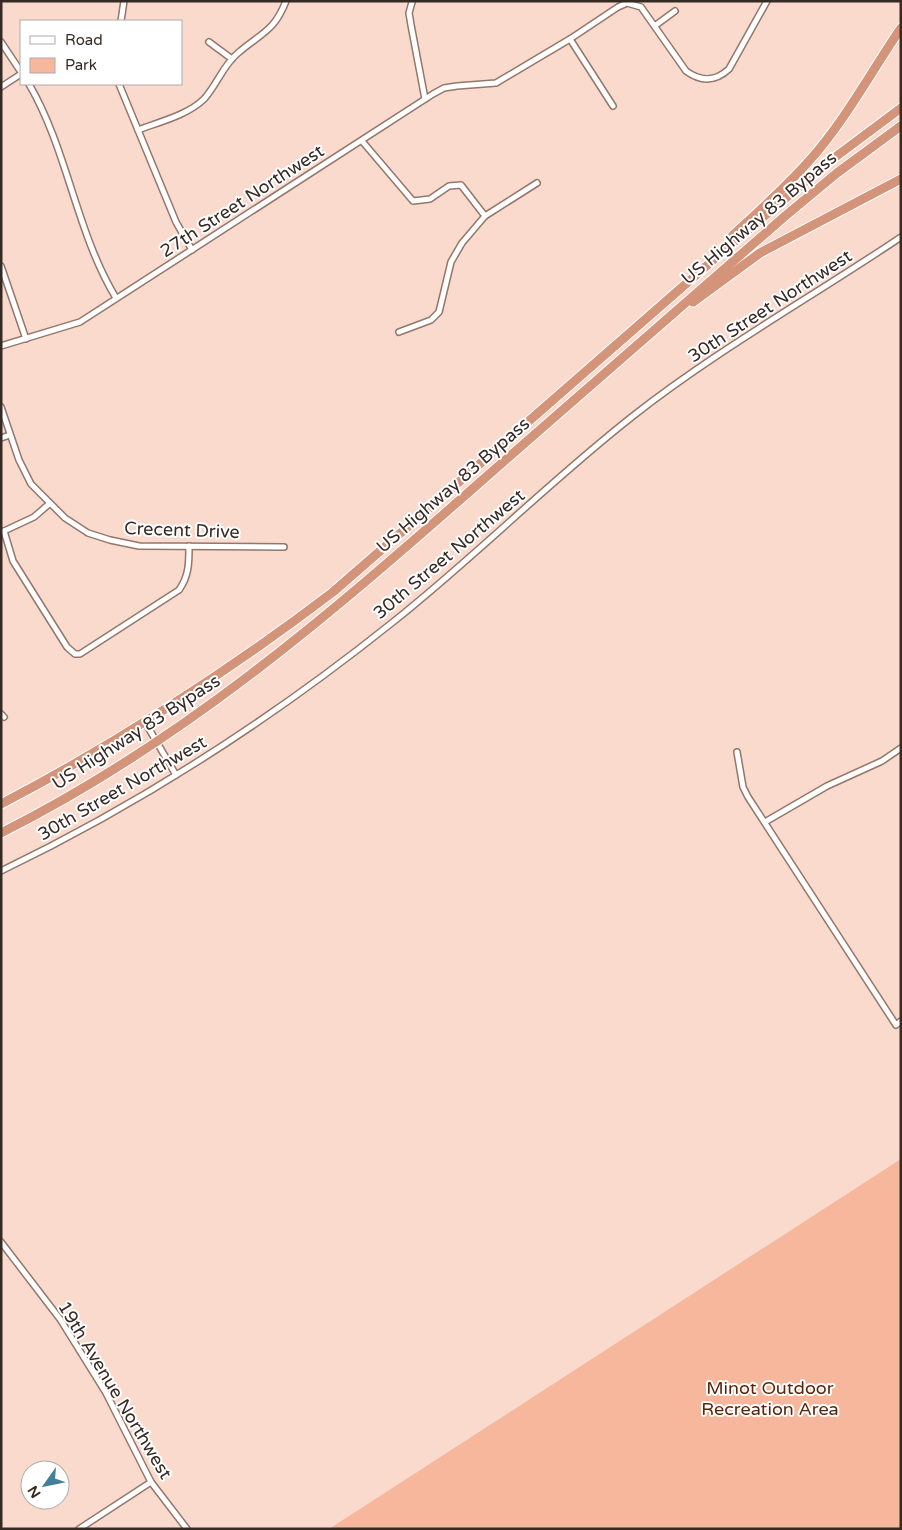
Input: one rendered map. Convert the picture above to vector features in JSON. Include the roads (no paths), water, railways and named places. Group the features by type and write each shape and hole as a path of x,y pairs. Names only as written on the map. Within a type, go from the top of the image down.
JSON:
{"highway":[{"path":"682,287 701,265 774,197 810,160 839,122 901,28"},
{"name":"US Highway 83 Bypass","path":"1,804 145,722 282,631 333,592 682,287 826,164 901,108"},
{"name":"US Highway 83 Bypass","path":"1,832 79,792 158,741 255,672 323,619 837,173 901,126"},
{"path":"676,311 697,299 760,253 901,179"}],"street":[{"path":"121,20 124,1"},
{"path":"138,130 186,111 204,99 232,59 278,21 286,1"},
{"path":"613,106 570,39 618,7 627,3 641,7 656,25 686,71 695,78 706,81 722,76 729,69 767,1"},
{"path":"412,2 410,19 425,100"},
{"path":"656,25 675,11"},
{"name":"27th Street Northwest","path":"1,346 80,322 444,88 496,83 570,39"},
{"path":"1,42 20,71"},
{"path":"209,42 232,59"},
{"path":"1,87 20,74"},
{"path":"29,85 48,119 101,274 116,298"},
{"path":"119,85 176,222 192,250"},
{"path":"362,141 413,201 430,199 449,186 461,185 486,216"},
{"path":"399,332 431,320 439,312 451,262 462,243 486,216 537,183"},
{"name":"30th Street Northwest","path":"1,871 90,825 176,775 310,685 393,622 598,444 663,393 901,237"},
{"path":"1,266 26,339"},
{"name":"Crecent Drive","path":"1,407 19,460 31,484 65,518 88,533 139,546 284,547"},
{"path":"1,438 10,435"},
{"path":"49,504 34,517 2,532 13,562 67,647 74,654 80,654 179,590 186,580 190,546"},
{"path":"145,722 158,741 176,775"},
{"path":"765,822 826,786 882,761 901,748"},
{"path":"737,752 743,786 896,1025 901,1021"},
{"name":"19th Avenue Northwest","path":"1,1242 60,1319 106,1393 151,1482 187,1529"},
{"path":"79,1529 151,1482"}],"park label":[{"name":"Minot Outdoor Recreation Area","path":"770,1398"}]}
